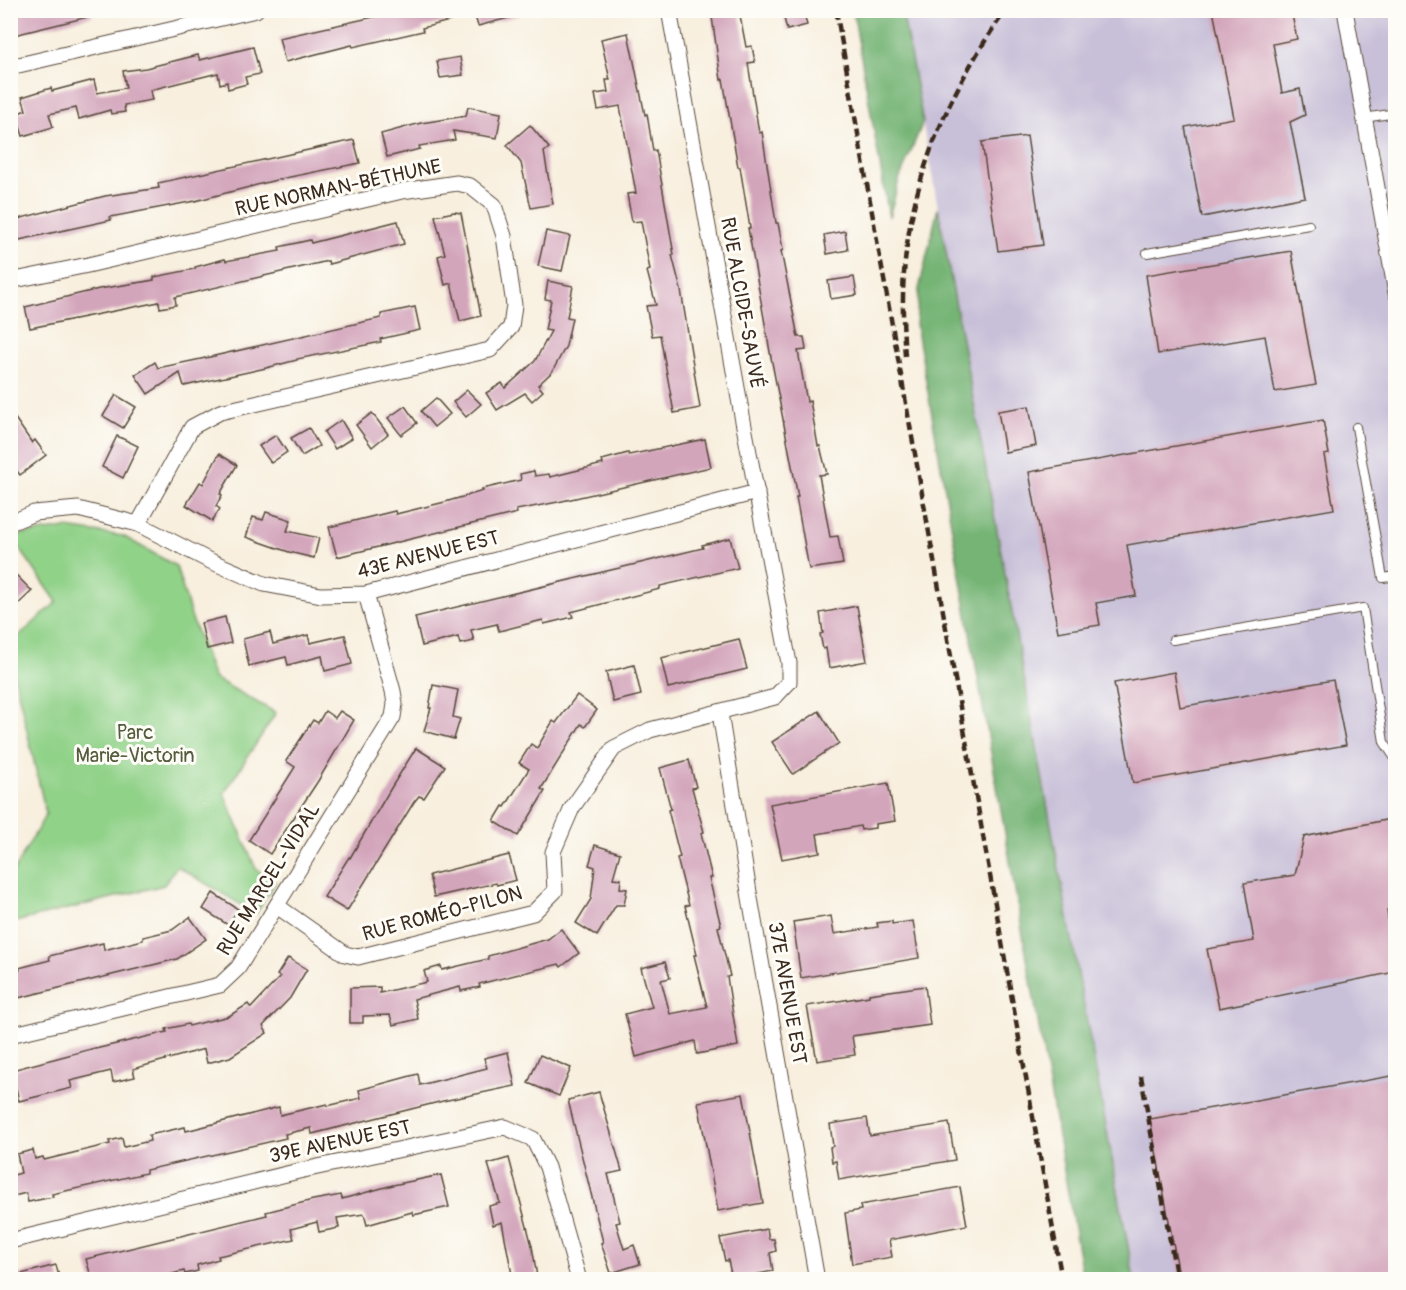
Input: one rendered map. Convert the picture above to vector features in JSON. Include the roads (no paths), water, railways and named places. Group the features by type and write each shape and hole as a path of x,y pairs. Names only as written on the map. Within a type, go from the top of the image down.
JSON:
{"street":[{"path":"10,68 256,10"},
{"name":"RUE ALCIDE-SAUVÉ","path":"669,10 777,603"},
{"path":"1345,10 1364,118 1392,251 1395,293"},
{"name":"RUE NORMAN-BÉTHUNE","path":"10,280 88,265 402,191 457,183 470,186 494,205 504,237 514,305 511,327 490,350 220,412 192,427 138,524"},
{"name":"43E AVENUE EST","path":"14,518 34,513 78,508 138,524 208,560 264,584 321,595 366,594 757,492"},
{"name":"RUE MARCEL-VIDAL","path":"10,1035 220,985 238,969 393,717 395,704 393,691 366,594"},
{"name":"RUE ROMÉO-PILON","path":"277,906 345,954 358,957 533,913 555,891 553,852 572,808 614,748 650,730 774,697 789,682 789,663 777,603"},
{"name":"37E AVENUE EST","path":"720,712 817,1280"},
{"name":"39E AVENUE EST","path":"10,1241 299,1171 505,1127 532,1139 547,1167 579,1280"}],"lane":[{"path":"1394,10 1395,19"},
{"path":"1364,118 1395,113"},
{"path":"1147,253 1309,225"},
{"path":"1356,427 1383,578 1395,576"},
{"path":"1173,640 1363,608 1384,742 1395,760"}],"railway":[{"path":"836,10 1062,1280"},
{"path":"905,356 904,273 915,202 925,168 951,102 967,70 1006,10"},
{"path":"1141,1076 1177,1280"}],"park label":[{"name":"Parc Marie-Victorin","path":"135,744"}]}
